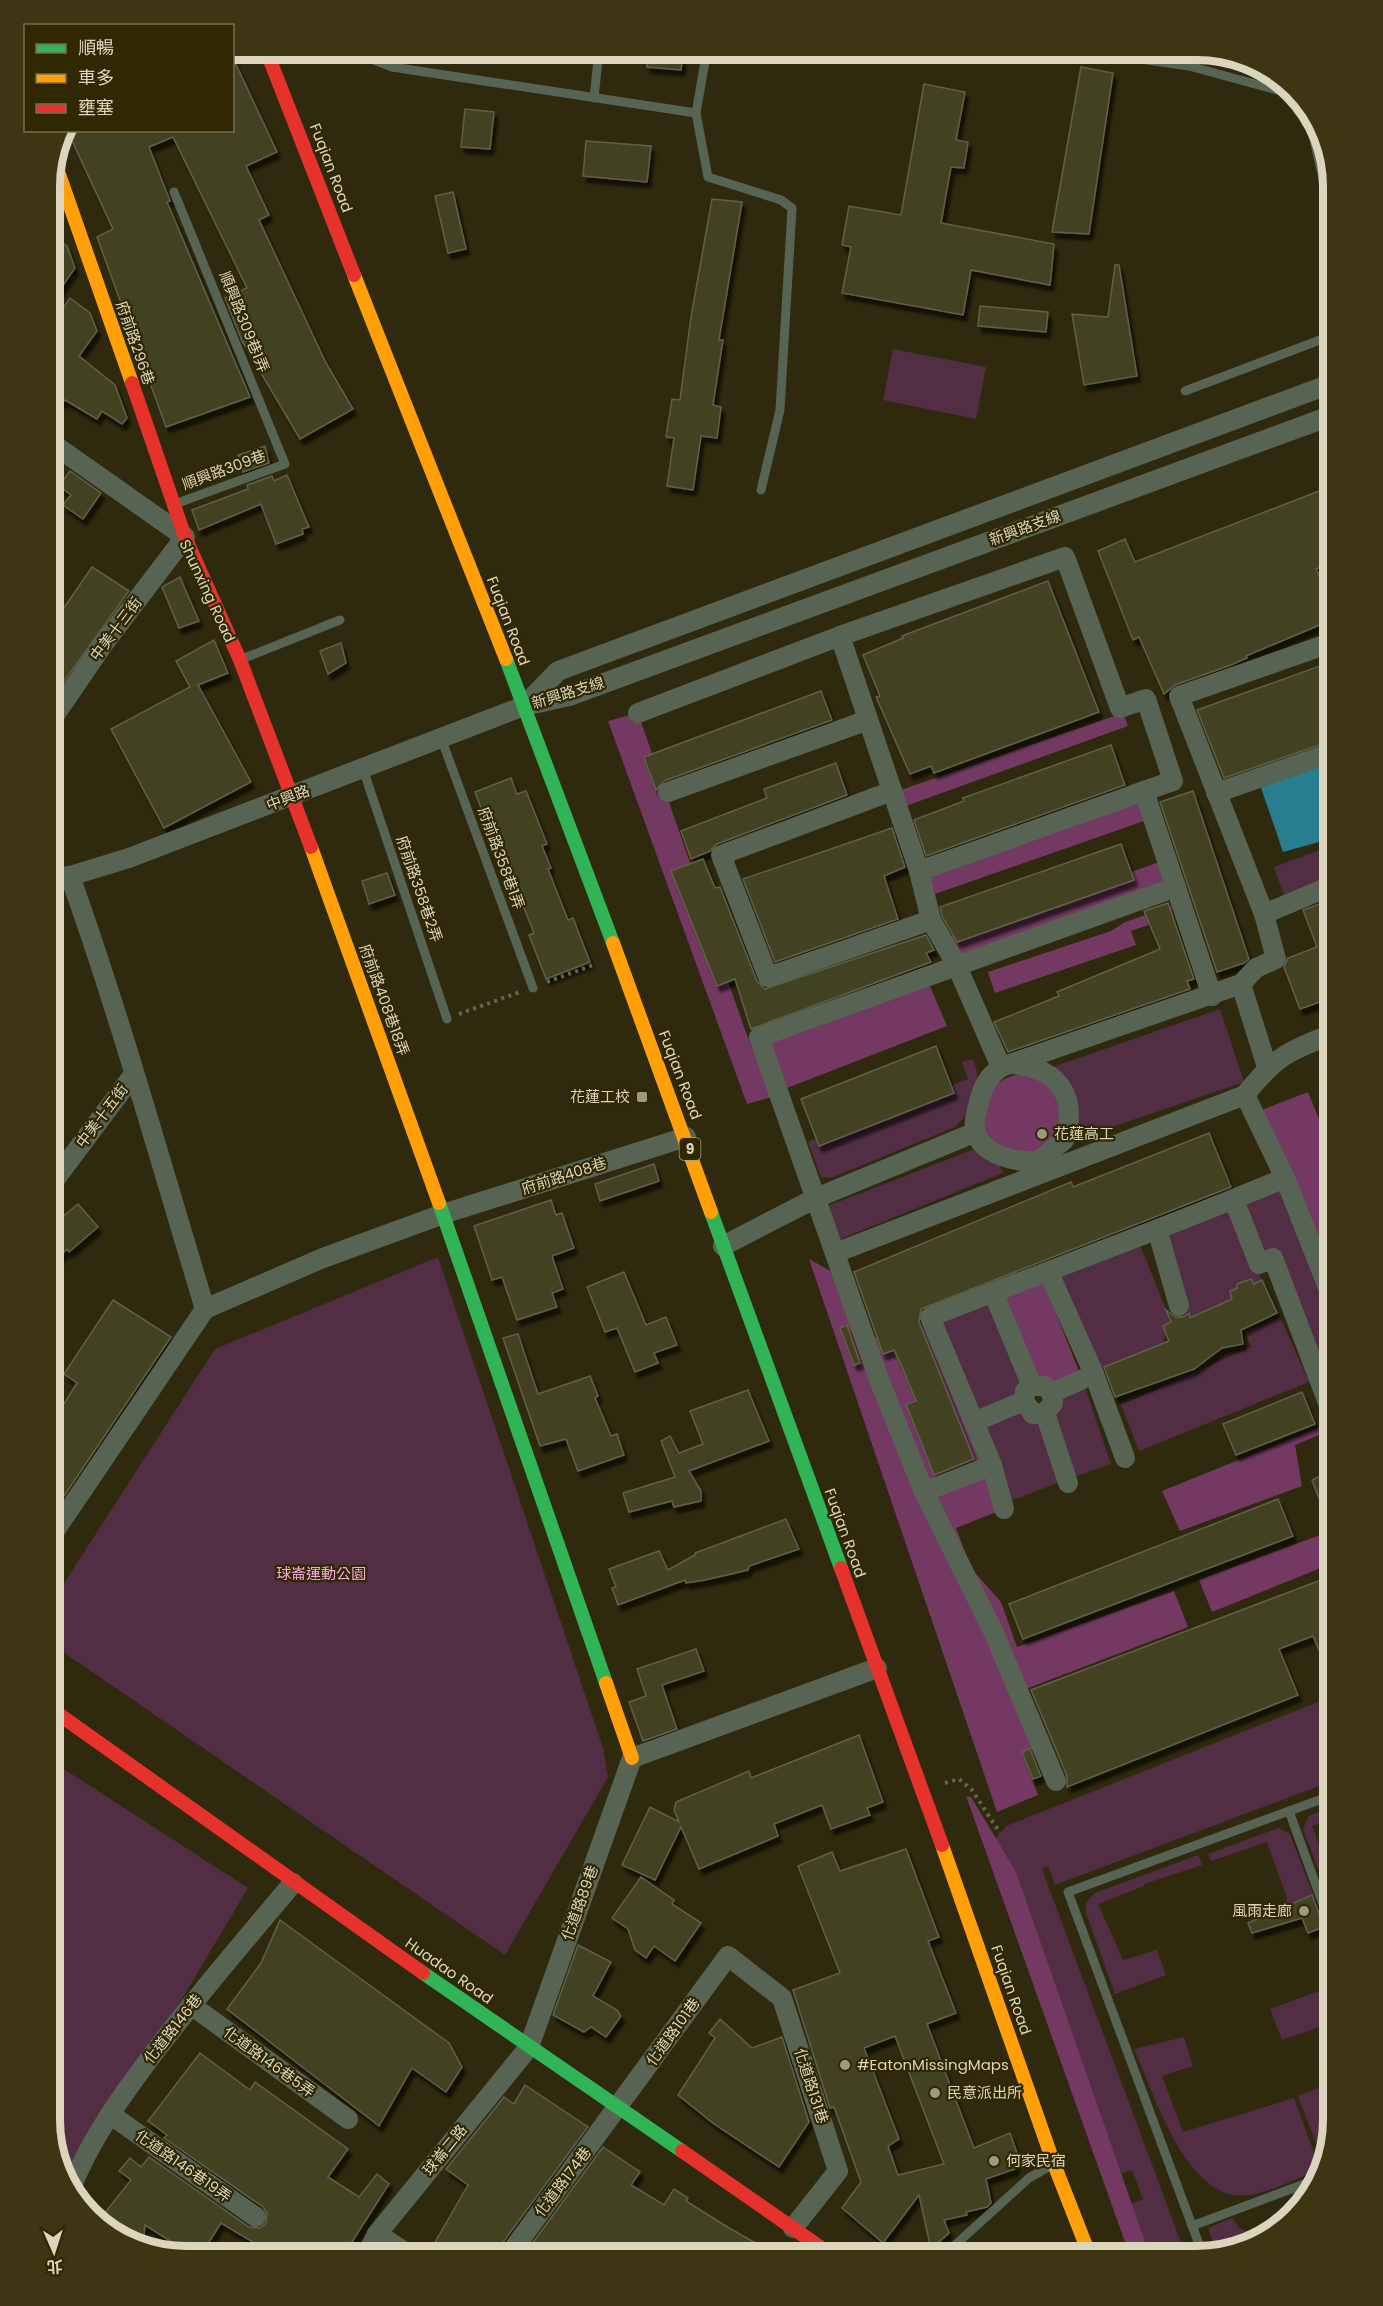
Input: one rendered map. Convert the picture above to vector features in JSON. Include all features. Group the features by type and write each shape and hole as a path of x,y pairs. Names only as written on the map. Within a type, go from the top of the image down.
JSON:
{"street":[{"name":"Fuqian Road","path":"270,60 524,706 686,1137 723,1246 921,1792 987,1967 1054,2164 1086,2246"},
{"name":"府前路296巷","path":"60,178 185,537"},
{"name":"新興路支線","path":"524,706 558,671 1323,387"},
{"name":"新興路支線","path":"524,706 569,696 1323,419"},
{"name":"Shunxing Road","path":"60,449 185,537 240,660 293,796"},
{"name":"中美十三街","path":"60,707 102,646 185,537"},
{"path":"638,713 840,636 1065,557 1120,708 1146,699 1173,781 919,871"},
{"path":"840,636 919,871 931,920 956,964 1005,1065"},
{"path":"1041,1166 1003,1157 988,1147 976,1132 975,1121 987,1079 1005,1065 1212,996 1241,984 1256,968 1276,959 1264,914 1179,696 1323,646"},
{"name":"中興路","path":"60,878 129,858 524,706"},
{"path":"668,792 868,720"},
{"path":"1216,793 1323,756"},
{"path":"892,791 721,855 768,977 931,920"},
{"path":"1144,791 1212,996"},
{"name":"府前路408巷18弄","path":"293,796 443,1214 632,1758"},
{"path":"60,1523 205,1309 134,1074 121,1022 70,876"},
{"path":"1056,1780 994,1633 924,1492 880,1382 759,1037 1176,886"},
{"path":"1264,914 1323,890"},
{"path":"1241,984 1267,1067"},
{"path":"835,1253 1041,1166 1245,1095 1267,1067 1291,1050 1323,1038"},
{"path":"1005,1065 1036,1066 1063,1089 1070,1107 1064,1140 1041,1166"},
{"name":"中美十五街","path":"60,1173 134,1074"},
{"path":"1245,1095 1285,1178 1323,1273"},
{"path":"723,1246 816,1198 976,1132"},
{"name":"府前路408巷","path":"205,1309 323,1258 443,1214 686,1137"},
{"path":"1004,1509 992,1465 930,1317 1049,1273 1285,1178"},
{"path":"1234,1200 1259,1264 1273,1258 1323,1368"},
{"path":"1157,1229 1179,1306"},
{"path":"1049,1273 1094,1374 1125,1458"},
{"path":"974,1422 1028,1394 1044,1386 1052,1393 1053,1403 1045,1413 1033,1414 1028,1394 993,1292"},
{"path":"1052,1393 1094,1374"},
{"path":"1045,1413 1068,1483"},
{"path":"924,1492 992,1465"},
{"path":"632,1758 877,1668"},
{"name":"Huadao Road","path":"60,1715 292,1882 819,2246"},
{"name":"化道路89巷","path":"529,2047 632,1758"},
{"name":"化道路146巷","path":"75,2179 90,2146 131,2084 191,2005 292,1882"},
{"name":"化道路101巷","path":"619,2108 728,1956"},
{"name":"化道路131巷","path":"728,1956 782,1998 838,2171 793,2228"},
{"name":"化道路146巷5弄","path":"191,2005 348,2119"},
{"name":"球崙二路","path":"371,2246 377,2234 529,2047"},
{"name":"化道路174巷","path":"516,2246 619,2108"},
{"name":"化道路146巷19弄","path":"111,2115 256,2217"},
{"path":"377,2234 396,2246"}],"lane":[{"path":"374,60 392,67 696,113"},
{"path":"594,98 598,60"},
{"path":"705,60 696,113 708,177 782,200 792,208 780,410 761,490"},
{"path":"1147,60 1188,66 1280,91"},
{"path":"1188,66 1190,60"},
{"path":"1315,145 1322,173"},
{"name":"順興路309巷1弄","path":"174,192 285,464"},
{"path":"1185,391 1323,339"},
{"name":"順興路309巷","path":"173,505 285,464"},
{"path":"240,660 340,620"},
{"name":"府前路358巷1弄","path":"441,738 533,987"},
{"name":"府前路358巷2弄","path":"363,769 447,1019"},
{"path":"1200,2246 1068,1892 1323,1799"},
{"path":"1289,1811 1323,1902"},
{"path":"954,2246 1029,2178 1054,2164"},
{"path":"1192,2226 1306,2183"}],"path":[{"path":"921,1792 959,1779 972,1790 1000,1833"}],"green space":[{"path":"893,349 986,367 976,419 883,400"},
{"path":"1323,849 1323,881 1284,895 1274,867"},
{"path":"1220,1009 1244,1082 1074,1140 1047,1069"},
{"path":"973,1059 978,1078 976,1096 968,1112 955,1127 831,1178 821,1177 808,1142 968,1079 962,1062"},
{"path":"977,1148 998,1161 1003,1173 838,1240 825,1207"},
{"path":"1285,1188 1323,1287 1323,1369 1320,1370 1262,1259 1240,1205"},
{"path":"1233,1207 1262,1280 1254,1284 1250,1279 1237,1284 1237,1288 1230,1291 1232,1299 1190,1318 1161,1234"},
{"path":"1140,1245 1171,1322 1162,1344 1100,1369 1057,1277"},
{"name":"球崙運動公園","path":"438,1257 603,1748 608,1777 505,1955 60,1650 60,1589 215,1349"},
{"path":"993,1300 1028,1383 1018,1401 977,1418 936,1323"},
{"path":"1280,1317 1309,1382 1139,1451 1121,1405 1251,1347 1245,1332"},
{"path":"1084,1384 1111,1464 1071,1478 1049,1415 1057,1395"},
{"path":"1022,1408 1041,1417 1062,1481 1008,1502 980,1425"},
{"path":"1323,1700 1323,1785 1055,1885 1048,1866 1042,1869 1182,2246 1145,2246 1130,2204 1143,2199 1132,2170 1120,2174 995,1839 1006,1826"},
{"path":"60,1766 248,1888 75,2179 62,2144 60,2120"},
{"path":"1323,1811 1323,1822 1312,1826 1323,1857 1323,1882 1303,1829 1309,1816"},
{"path":"1278,1828 1290,1834 1314,1897 1284,1905 1287,1898 1267,1842 1211,1861 1208,1854"},
{"path":"1198,1855 1202,1865 1144,1884 1144,1886 1098,1904 1123,1960 1157,1950 1166,1975 1115,1994 1086,1913 1086,1903 1095,1893"},
{"path":"1323,1990 1323,2029 1322,2026 1282,2040 1270,2009"},
{"path":"1184,2037 1193,2066 1162,2076 1183,2132 1294,2098 1316,2159 1311,2173 1275,2188 1249,2195 1227,2193 1207,2182 1190,2165 1176,2142 1134,2049"},
{"path":"1323,2086 1323,2120 1319,2151 1298,2096"},
{"path":"1232,2218 1240,2229 1253,2233 1214,2245 1208,2228"}],"shaded area":[{"path":"638,713 727,969 727,978 745,1030 772,1097 747,1104 608,721"},
{"path":"1123,713 1128,726 903,807 898,791"},
{"path":"1137,801 1144,821 935,894 927,875"},
{"path":"1159,862 1170,889 956,964 945,939"},
{"path":"1171,906 1174,916 1131,931 1136,945 995,993 988,972 1111,931 1125,922"},
{"path":"926,977 947,1026 787,1088 766,1034"},
{"path":"1025,1073 1039,1077 1060,1096 1058,1137 1042,1151 1034,1154 1004,1150 992,1142 984,1130 982,1115 985,1101 993,1088 1007,1078"},
{"path":"1308,1092 1323,1129 1323,1264 1262,1110"},
{"path":"809,1259 834,1273 874,1338 930,1317 1004,1509 956,1528 971,1568 1001,1602 1017,1647 1174,1591 1188,1627 1023,1690 1041,1745 1022,1753 1038,1795 997,1812"},
{"path":"1044,1283 1080,1374 1053,1388 1036,1382 1000,1297"},
{"path":"1323,1426 1323,1433 1295,1445 1302,1486 1180,1531 1162,1491"},
{"path":"1320,1535 1323,1540 1323,1567 1212,1612 1199,1580"},
{"path":"966,1796 971,1797 1016,1872 1147,2246 1126,2246"}],"water":[{"path":"1323,764 1323,841 1283,852 1259,782"}],"building":[{"path":"234,60 277,152 246,166 269,215 259,220 326,363 353,409 300,439 242,341 225,298 247,288 173,137 149,147 170,201 167,202 250,397 166,427 97,237 113,229 70,137 72,132 234,132"},
{"path":"647,60 682,60 681,70 647,67"},
{"path":"1081,67 1113,73 1089,234 1052,232"},
{"path":"924,84 965,92 956,140 968,142 964,168 951,167 941,223 1054,244 1050,285 971,270 963,315 842,293 851,247 842,245 849,206 901,215"},
{"path":"465,109 494,112 490,149 461,147"},
{"path":"586,141 651,146 647,182 583,176"},
{"path":"453,192 466,249 448,253 435,196"},
{"path":"712,199 742,202 719,340 723,340 713,405 721,407 717,438 701,436 693,490 667,486 674,438 666,437 672,399 680,400 691,317"},
{"path":"60,241 67,246 75,268 60,290"},
{"path":"1115,265 1119,265 1137,376 1084,385 1072,314 1108,317"},
{"path":"70,298 90,313 97,331 79,356 115,385 127,418 122,424 102,411 97,419 65,400 62,403 60,402 60,312"},
{"path":"980,306 1048,312 1046,332 978,326"},
{"path":"265,446 269,463 243,472 238,455"},
{"path":"70,471 101,493 83,519 63,505 71,495 60,485"},
{"path":"287,475 309,527 302,529 303,534 276,544 261,504 199,530 192,510 248,489 247,485 272,476 274,481"},
{"path":"1323,490 1323,566 1316,569 1323,584 1323,624 1246,656 1247,658 1231,665 1175,685 1164,694 1139,637 1133,640 1098,551 1125,539 1135,562"},
{"path":"92,567 129,591 60,687 60,621 62,618 60,614"},
{"path":"180,577 199,621 179,628 162,587"},
{"path":"1048,581 1099,712 934,773 931,766 910,774 876,697 880,696 863,655 903,638 902,636"},
{"path":"214,640 228,673 198,685 251,782 164,828 111,729 190,687 176,661"},
{"path":"341,643 346,663 328,674 320,651"},
{"path":"1323,665 1323,744 1224,778 1197,710"},
{"path":"821,691 832,720 664,781 656,790 644,757"},
{"path":"1111,745 1125,785 926,856 914,820 964,801 963,798"},
{"path":"836,763 847,795 717,844 710,851 691,859 681,831 767,798 764,789"},
{"path":"511,778 517,794 526,791 547,844 542,846 551,868 548,869 568,920 573,918 590,962 546,979 529,935 534,933 518,893 521,892 508,859 501,862 475,792"},
{"path":"1193,791 1249,959 1244,963 1217,972 1160,802"},
{"path":"892,828 905,867 884,876 898,919 775,962 743,879"},
{"path":"1121,844 1134,880 957,942 942,916 940,907"},
{"path":"703,859 715,888 720,887 757,981 765,989 926,935 934,950 926,953 931,962 751,1029 735,979 717,986 671,871"},
{"path":"387,873 395,895 369,904 362,881"},
{"path":"1168,903 1194,979 1187,981 1190,989 1008,1052 994,1022 1059,996 1057,992 1160,949 1144,911"},
{"path":"1323,903 1323,1001 1300,1009 1284,967 1288,958 1317,947 1303,910"},
{"path":"936,1046 954,1093 819,1146 801,1099"},
{"path":"1209,1133 1231,1187 921,1309 919,1322 974,1459 934,1475 906,1404 916,1401 894,1350 883,1354 854,1272 1071,1182 1073,1187"},
{"path":"654,1164 659,1181 600,1201 595,1184"},
{"path":"551,1200 556,1215 562,1213 574,1248 552,1256 563,1289 552,1293 557,1307 517,1320 502,1277 492,1280 474,1226"},
{"path":"78,1204 98,1227 69,1252 67,1249 60,1256 60,1217"},
{"path":"624,1272 646,1325 666,1317 677,1345 654,1353 658,1363 635,1372 617,1328 605,1332 587,1287"},
{"path":"1251,1279 1254,1284 1262,1280 1277,1313 1241,1330 1243,1344 1222,1348 1194,1369 1115,1397 1104,1367 1169,1341 1163,1326 1171,1322 1166,1310 1176,1317 1183,1317 1189,1313 1190,1318 1232,1299 1230,1291 1237,1288 1237,1284"},
{"path":"113,1300 171,1337 60,1502 60,1410 77,1383 64,1374"},
{"path":"847,1325 860,1363 854,1365 840,1328"},
{"path":"518,1334 538,1394 590,1376 598,1396 595,1398 611,1436 617,1434 624,1455 578,1471 566,1439 540,1446 503,1338"},
{"path":"748,1390 769,1441 689,1471 701,1491 701,1501 674,1507 672,1501 629,1512 623,1493 675,1477 661,1441 670,1436 679,1453 703,1444 690,1411"},
{"path":"1302,1392 1315,1424 1236,1455 1223,1424"},
{"path":"1323,1474 1323,1509 1312,1480"},
{"path":"1278,1499 1293,1536 1023,1639 1009,1604"},
{"path":"786,1519 799,1549 749,1566 748,1570 705,1580 686,1583 685,1580 618,1605 612,1588 616,1587 609,1569 659,1551 668,1570 695,1553"},
{"path":"1323,1579 1323,1660 1313,1636 1279,1649 1298,1695 1067,1787 1067,1776 1031,1690"},
{"path":"696,1649 704,1671 662,1685 677,1729 643,1741 629,1702 646,1696 637,1669"},
{"path":"859,1735 883,1802 867,1808 870,1815 831,1829 822,1805 774,1824 778,1836 699,1869 681,1827 655,1880 622,1865 650,1807 679,1822 674,1810 676,1802 749,1771 751,1778"},
{"path":"1030,1749 1041,1776 1033,1779 1022,1752"},
{"path":"906,1849 939,1937 928,1941 956,2013 927,2024 974,2148 1010,2133 1017,2153 1015,2169 986,2179 991,2203 987,2207 966,2212 967,2215 944,2220 949,2233 934,2246 930,2246 919,2195 883,2243 842,2208 861,2182 834,2107 830,2108 793,1990 840,1973 798,1866 832,1852 840,1871","holes":["895,2036 944,2164 898,2175 888,2146 899,2139 864,2048"]},
{"path":"641,1877 674,1900 672,1904 701,1923 675,1961 654,1946 646,1958 635,1950 628,1929 612,1918"},
{"name":"風雨走廊","path":"1312,1895 1323,1927 1308,1933 1302,1918 1252,1933 1248,1923"},
{"path":"280,1920 449,2043 462,2067 446,2092 412,2068 379,2126 227,2009 261,1963"},
{"path":"578,1945 611,1962 593,1996 617,2010 621,2016 606,2037 591,2027 584,2032 553,2015"},
{"path":"720,2019 752,2048 782,2037 809,2122 779,2167 714,2124 678,2095 715,2038 709,2033"},
{"path":"200,2053 250,2090 255,2082 348,2149 328,2177 359,2197 377,2174 389,2184 349,2246 250,2246 253,2242 221,2223 206,2246 178,2246 145,2225 144,2238 130,2233 104,2215 131,2180 119,2171 130,2158 141,2167 149,2157 249,2227 260,2228 266,2223 267,2213 263,2207 164,2138 167,2135 148,2121"},
{"path":"525,2085 588,2127 500,2246 433,2246 468,2185 446,2169 504,2097 514,2104"},
{"path":"603,2147 640,2172 631,2185 664,2205 674,2189 688,2198 686,2201 761,2246 530,2246"}],"traffic: fast":[{"path":"506,659 613,943"},
{"path":"439,1203 606,1683"},
{"path":"711,1212 841,1568"},
{"path":"423,1973 682,2151"}],"traffic: slow":[{"path":"60,177 132,383"},
{"path":"354,275 506,659"},
{"path":"311,847 439,1203"},
{"path":"613,943 711,1212"},
{"path":"606,1683 632,1758"},
{"path":"942,1845 1054,2164 1086,2246"}],"traffic: jam":[{"path":"270,60 354,275"},
{"path":"132,383 185,537 240,660 311,847"},
{"path":"841,1568 942,1845"},
{"path":"60,1715 423,1973"},
{"path":"682,2151 819,2246"}],"place":[{"name":"花蓮工校","path":"642,1097"},
{"name":"花蓮高工","path":"1042,1134"},
{"name":"風雨走廊","path":"1304,1911"},
{"name":"#EatonMissingMaps","path":"845,2065"},
{"name":"民意派出所","path":"935,2093"},
{"name":"何家民宿","path":"994,2161"}]}
